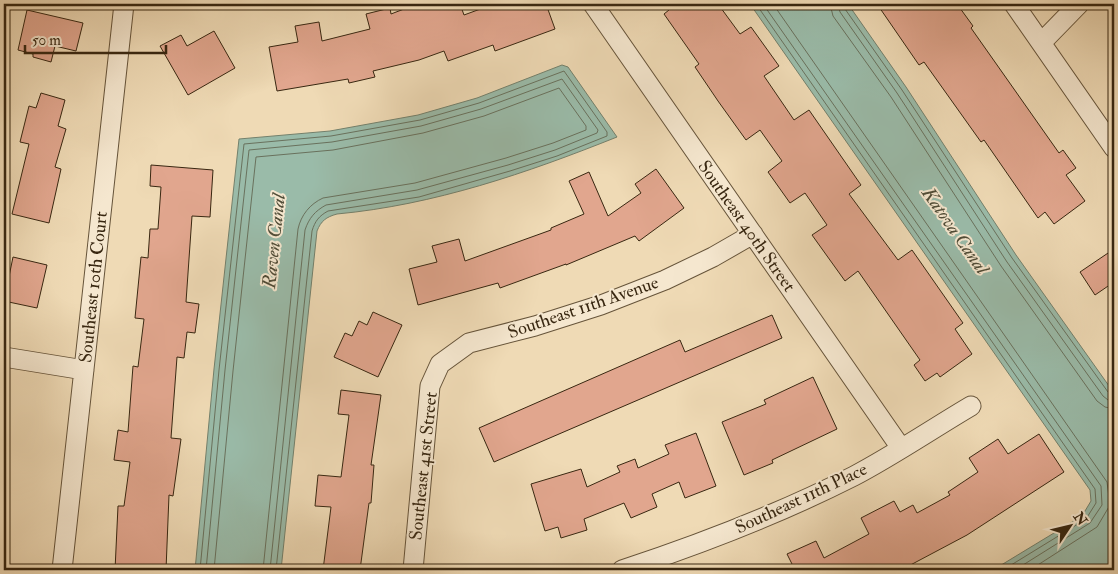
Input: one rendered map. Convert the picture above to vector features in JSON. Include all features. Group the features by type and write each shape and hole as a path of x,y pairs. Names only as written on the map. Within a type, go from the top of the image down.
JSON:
{"street":[{"name":"Southeast 10th Court","path":"62,570 124,4"},
{"name":"Southeast 40th Street","path":"593,4 901,448"},
{"path":"1014,4 1114,148"},
{"path":"1041,43 1079,4"},
{"name":"Southeast 11th Avenue","path":"440,364 469,344 536,326 601,305 665,280 753,234"},
{"path":"4,357 84,370"},
{"name":"Southeast 41st Street","path":"413,570 430,386 440,364"},
{"name":"Southeast 11th Place","path":"622,570 752,523 856,475 971,406"}],"water":[{"name":"Katova Canal","path":"750,4 848,4 906,87 1016,255 1114,393 1114,570 993,570 1082,516 1091,501 1090,490"},
{"name":"Raven Canal","path":"562,65 568,67 617,137 549,163 480,186 409,203 337,214 322,222 317,231 281,570 195,570 214,369 239,139 330,131 418,115 477,98"}],"building":[{"path":"417,4 460,4 464,15 494,4 546,4 555,29 495,51 493,45 448,61 444,51 419,60 373,71 375,77 349,83 348,79 277,91 269,47 298,42 295,26 319,22 322,41 370,29 366,14 390,8 391,14"},
{"path":"664,4 718,4 740,34 751,27 779,66 764,76 794,120 809,110 861,185 849,194 898,260 912,250 963,323 955,329 972,354 940,377 937,373 925,381 914,365 920,360 858,271 845,281 812,235 827,225 805,193 790,203 768,172 782,161 760,130 746,140 718,101 695,67 699,64 664,14 669,10"},
{"path":"877,4 957,4 973,26 971,28 1059,153 1063,150 1076,168 1066,175 1085,201 1054,224 1045,212 1038,218 984,140 981,142 924,62 919,65"},
{"path":"27,10 83,23 76,51 55,46 51,62 18,50"},
{"path":"214,31 235,68 188,95 160,46 181,35 187,46"},
{"path":"41,93 65,100 58,126 66,129 55,167 61,169 49,223 12,214 29,144 20,142 29,106 36,108"},
{"path":"151,165 213,170 210,217 192,216 186,302 199,304 195,333 187,332 184,358 177,357 171,438 181,439 173,496 169,495 166,570 115,570 118,506 124,506 130,462 114,460 118,430 128,432 133,366 138,367 144,319 135,318 141,257 148,258 150,229 158,229 161,187 150,186"},
{"path":"656,169 684,208 639,241 635,236 566,265 500,288 498,283 418,305 409,269 437,262 432,246 459,239 465,261 551,230 551,228 584,214 569,181 589,172 608,216 641,193 635,184"},
{"path":"1114,249 1114,282 1095,295 1080,272"},
{"path":"13,257 47,265 37,308 4,301"},
{"path":"373,312 402,325 378,377 334,357 345,333 352,336 359,321 367,325"},
{"path":"772,315 782,338 494,462 479,428 680,340 685,352"},
{"path":"813,377 837,429 772,460 773,463 744,475 722,422 766,404 764,400"},
{"path":"341,390 381,395 371,465 374,465 371,503 369,503 360,570 323,570 331,507 315,506 318,475 341,477 349,415 338,414"},
{"path":"696,433 716,486 685,498 679,482 652,494 657,507 631,518 624,503 584,519 587,530 561,538 558,527 545,531 531,484 581,469 587,487 620,472 617,466 635,459 638,468 669,454 665,445"},
{"path":"1039,434 1064,472 967,535 901,570 795,570 787,554 816,541 824,558 869,534 861,518 894,501 900,512 913,505 917,513 950,495 948,492 978,472 969,458 998,439 1008,454"}]}
